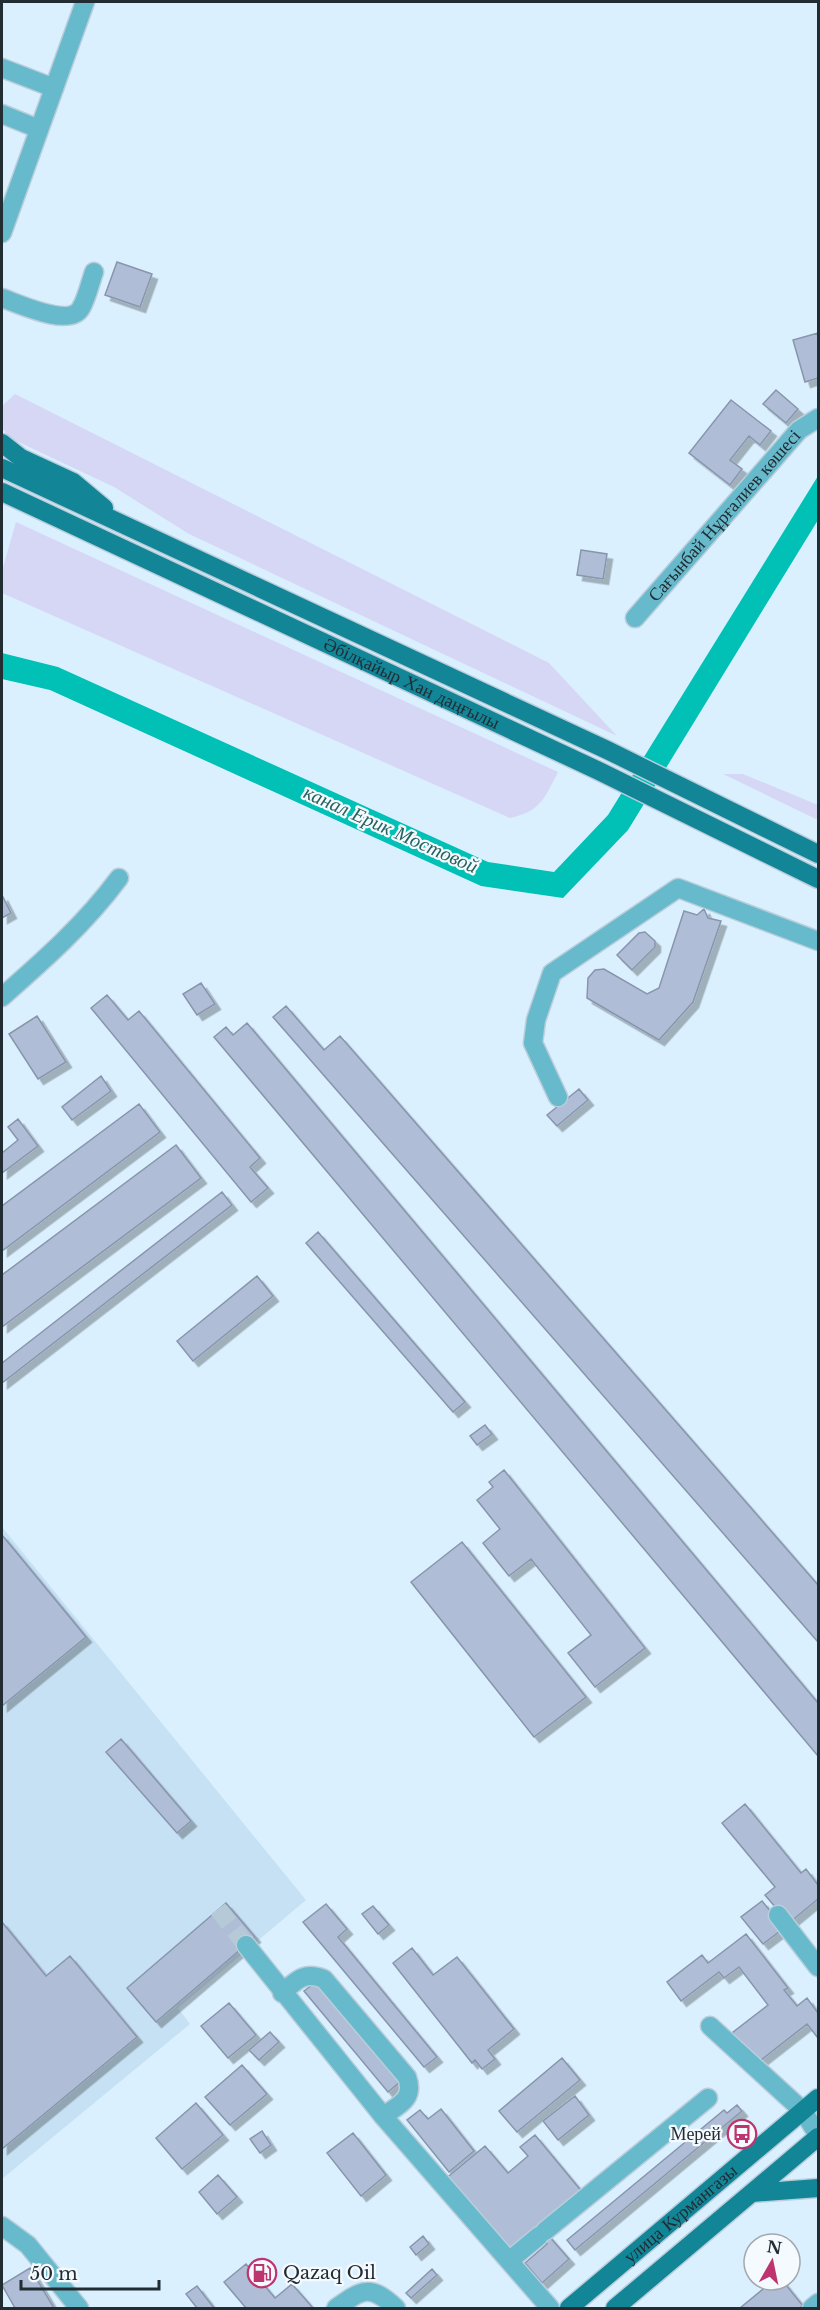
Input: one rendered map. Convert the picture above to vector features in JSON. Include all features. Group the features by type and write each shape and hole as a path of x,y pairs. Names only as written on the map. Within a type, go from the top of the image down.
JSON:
{"main road":[{"path":"2,443 21,458 72,482 124,524"},
{"name":"Әбілқайыр Хан даңғылы","path":"2,468 607,750 819,854"},
{"name":"Әбілқайыр Хан даңғылы","path":"2,492 599,771 819,879"},
{"name":"улица Курмангазы","path":"570,2308 819,2098"},
{"name":"улица Курмангазы","path":"615,2308 819,2136"},
{"path":"752,2193 819,2188"}],"street":[{"path":"2,233 85,2"},
{"path":"2,68 54,88"},
{"path":"2,114 39,129"},
{"path":"2,298 59,317 71,317 81,310 94,272"},
{"name":"Сағынбай Нұрғалиев көшесі","path":"635,618 799,430 819,418"},
{"path":"2,997 54,951 97,908 119,878"},
{"path":"558,1097 533,1043 536,1020 552,973 678,888 819,941"},
{"path":"778,1915 819,1967"},
{"path":"246,1945 282,1993 383,2116 550,2308"},
{"path":"282,1993 303,1975 312,1974 324,1979 407,2077 411,2087 408,2099 383,2116"},
{"path":"710,2026 802,2111 819,2136"},
{"path":"510,2260 708,2098"},
{"path":"2,2226 28,2245 79,2308"},
{"path":"336,2308 358,2292 371,2290 383,2296 396,2308"},
{"path":"812,2308 819,2303"}],"shaded area":[{"path":"15,394 549,663 617,736 189,534 114,487 10,438 2,428 2,406"},
{"path":"16,522 558,772 549,790 535,807 529,812 510,818 2,593 2,571"},
{"path":"723,774 743,774 818,805 818,820"},
{"path":"2,1527 306,1900 178,2008 190,2024 2,2179"}],"water":[{"name":"канал Ерик Мостовой","path":"818,476 818,520 628,830 563,898 481,886 50,690 2,679 2,653 58,667 488,862 554,872 608,815"}],"building":[{"path":"117,262 152,274 140,307 105,295"},
{"path":"818,333 818,378 805,382 793,340"},
{"path":"776,390 798,409 786,423 763,404"},
{"path":"731,400 771,431 760,445 749,436 730,460 742,469 730,485 689,453"},
{"path":"581,550 607,554 603,579 577,575"},
{"path":"2,895 11,913 2,918"},
{"path":"704,909 708,918 721,921 693,1002 659,1040 587,998 588,978 595,970 604,969 647,994 659,988 684,911 697,915"},
{"path":"645,932 655,941 655,947 632,970 617,955 639,933"},
{"path":"201,983 215,1004 197,1015 183,994"},
{"path":"107,995 128,1020 139,1011 260,1158 250,1167 268,1188 251,1202 91,1008"},
{"path":"286,1006 324,1050 340,1036 818,1585 818,1642 273,1017"},
{"path":"37,1016 66,1062 38,1079 9,1034"},
{"path":"247,1023 818,1703 818,1756 214,1037 226,1027 233,1035"},
{"path":"101,1076 111,1091 72,1120 62,1107"},
{"path":"579,1089 588,1100 557,1126 547,1115"},
{"path":"139,1104 160,1132 2,1251 2,1206"},
{"path":"18,1119 38,1146 2,1173 2,1153 18,1140 8,1127"},
{"path":"176,1145 201,1178 2,1327 2,1275"},
{"path":"222,1192 232,1205 2,1383 2,1363"},
{"path":"318,1232 465,1402 453,1412 306,1243"},
{"path":"257,1276 273,1296 193,1361 177,1341"},
{"path":"485,1425 492,1434 477,1445 470,1436"},
{"path":"504,1470 645,1648 595,1687 568,1653 591,1635 531,1559 509,1576 483,1543 500,1529 477,1500 493,1487 489,1482"},
{"path":"2,1535 86,1637 2,1706"},
{"path":"462,1542 586,1697 534,1737 411,1582"},
{"path":"121,1739 191,1821 177,1833 106,1752"},
{"path":"745,1804 801,1873 806,1869 818,1885 818,1899 789,1923 765,1895 775,1887 722,1823"},
{"path":"762,1901 784,1928 763,1944 741,1917"},
{"path":"226,1903 255,1937 156,2022 127,1988"},
{"path":"326,1904 347,1929 338,1937 437,2057 424,2067 303,1922"},
{"path":"373,1906 389,1925 378,1934 362,1914"},
{"path":"2,1922 46,1976 70,1956 137,2037 2,2149"},
{"path":"746,1934 788,1988 784,1990 797,2006 807,1998 818,2013 818,2038 807,2024 756,2064 732,2033 768,2005 739,1967 724,1978 719,1972 681,2001 667,1982 702,1955 708,1963"},
{"path":"412,1948 433,1975 457,1957 514,2029 488,2050 495,2059 482,2069 475,2060 472,2063 393,1963"},
{"path":"317,1981 400,2082 388,2092 304,1991"},
{"path":"229,2003 256,2035 228,2058 201,2026"},
{"path":"270,2032 279,2042 259,2060 249,2050"},
{"path":"562,2058 580,2080 517,2132 499,2111"},
{"path":"242,2065 267,2094 230,2125 205,2097"},
{"path":"575,2096 589,2115 558,2140 543,2121"},
{"path":"196,2103 223,2135 182,2169 156,2138"},
{"path":"737,2105 742,2111 575,2250 567,2240 724,2110 727,2113"},
{"path":"441,2109 474,2151 449,2172 407,2120 420,2110 428,2119"},
{"path":"262,2131 271,2145 260,2153 250,2139"},
{"path":"353,2133 386,2175 361,2196 327,2153"},
{"path":"535,2135 583,2193 507,2255 444,2180 485,2146 508,2173 528,2156 520,2147"},
{"path":"218,2175 237,2197 217,2214 199,2192"},
{"path":"541,2227 569,2259 542,2283 525,2263 547,2244 536,2232"},
{"path":"423,2236 429,2244 416,2255 410,2247"},
{"path":"246,2264 275,2298 292,2284 313,2308 246,2308 224,2282"},
{"path":"30,2268 54,2308 15,2308 2,2285"},
{"path":"432,2269 437,2275 411,2298 406,2293"},
{"path":"197,2286 214,2308 197,2308 186,2294"},
{"path":"759,2292 792,2292 803,2306 799,2308 740,2308"}],"tunnel":[{"path":"218,1909 246,1945"}],"place":[{"name":"Мерей","path":"742,2134"},
{"name":"Qazaq Oil","path":"262,2273"}]}
